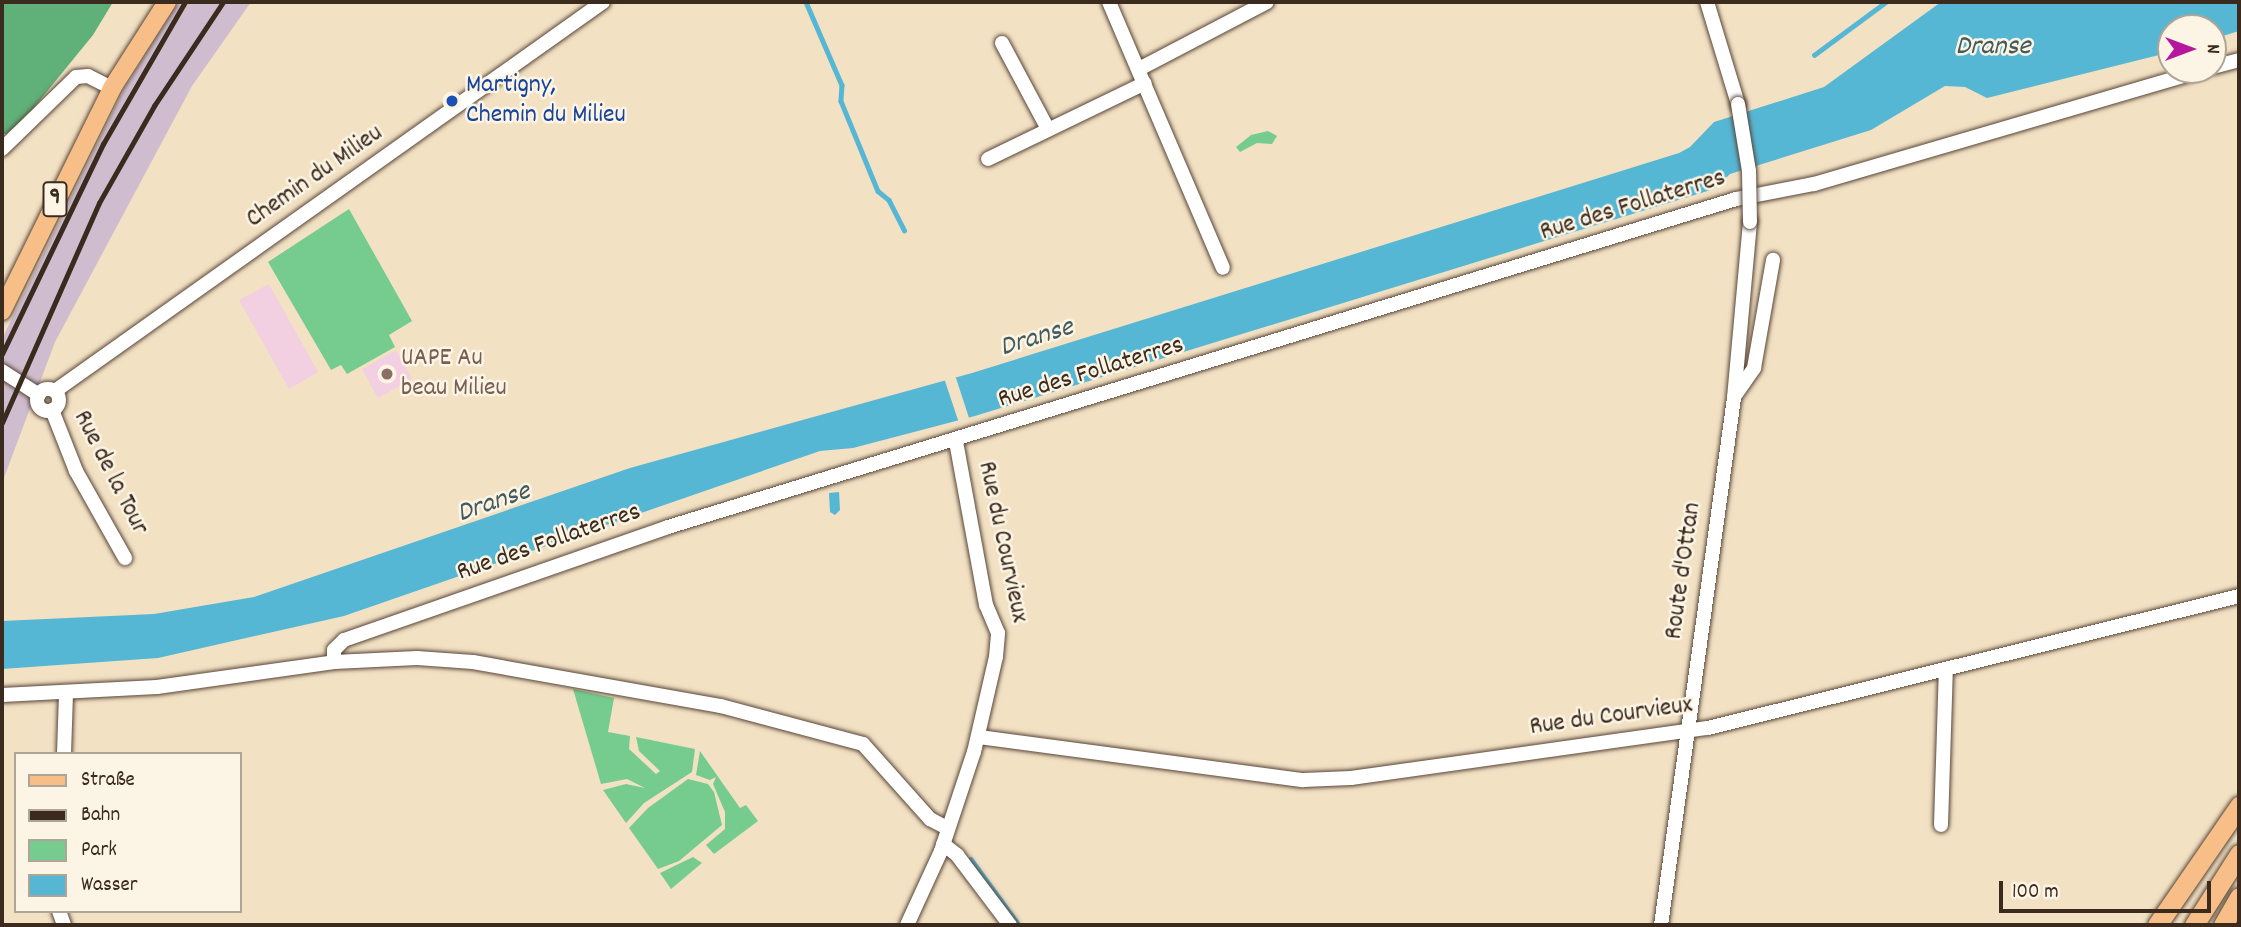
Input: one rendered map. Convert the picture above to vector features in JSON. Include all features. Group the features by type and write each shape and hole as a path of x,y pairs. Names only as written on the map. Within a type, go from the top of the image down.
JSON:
{"highway":[{"path":"2157,925 2239,806"},
{"path":"2170,925 2239,816"},
{"path":"2194,925 2239,854"},
{"path":"2223,925 2239,897"}],"main road":[{"name":"9","path":"2,311 155,2"},
{"name":"9","path":"113,86 167,2"}],"street":[{"name":"Chemin du Milieu","path":"55,391 603,2"},
{"path":"1109,2 1223,268"},
{"path":"1139,69 1267,2"},
{"name":"Route d'Ottan","path":"1661,925 1734,398 1750,222 1749,171 1738,104 1707,2"},
{"path":"1002,43 1048,129"},
{"path":"2,149 76,77 88,76 113,86"},
{"path":"988,159 1144,83"},
{"name":"Rue des Follaterres","path":"334,662 334,649 344,640 668,527 956,441 1736,199 1814,184 2157,84"},
{"path":"1734,398 1754,368 1773,260"},
{"name":"Rue de la Tour","path":"2,371 38,395"},
{"path":"46,389 55,391 59,402 52,410 40,408 38,395 46,389"},
{"name":"Rue de la Tour","path":"52,410 76,471 125,558"},
{"name":"Rue du Courvieux","path":"907,925 943,844 979,737 998,634 986,605 956,441"},
{"name":"Rue du Courvieux","path":"979,737 1318,781 1687,732 2239,596"},
{"path":"2,695 66,694 157,687 334,662 417,658 473,662 720,706 845,738 870,748 930,819 947,828"},
{"path":"1941,825 1946,670"},
{"path":"64,752 66,694"},
{"path":"943,844 957,855 1010,925"}],"shaded area":[{"path":"179,2 251,2 192,86 55,342 2,483 2,339 124,89"},
{"path":"269,284 318,372 289,389 239,300"},
{"name":"UAPE Au beau Milieu","path":"396,350 412,379 378,398 362,369"}],"green space":[{"path":"2,2 113,2 93,35 27,116 6,134 2,134"},
{"path":"1268,131 1277,136 1272,144 1257,143 1240,152 1236,147 1251,135"},
{"path":"349,209 412,321 389,335 395,347 347,374 341,365 331,370 268,262"},
{"path":"573,689 614,698 608,732 630,736 629,749 656,774 660,771 639,751 636,737 695,749 692,772 644,803 626,823 603,790 626,784 645,788 627,779 601,784"},
{"path":"700,751 740,808 746,805 758,821 714,854 706,845 725,829 725,812 713,784 716,777 710,780 696,775"},
{"path":"688,779 708,784 714,792 722,825 679,861 658,869 629,828 648,808"},
{"path":"693,857 702,863 671,889 660,873"}],"water":[{"name":"Dranse","path":"1941,2 2239,2 2239,31 2227,35 2227,14 2157,14 2157,56 1987,98 1965,87 1945,86 1871,130 1730,174 1714,189 975,416 853,448 820,451 344,616 158,658 2,669 2,621 154,614 254,597 630,468 972,373 1679,153 1690,147 1714,122 1824,87"},
{"path":"839,492 840,510 835,515 830,512 829,493"}],"pier":[{"path":"955,375 970,421 959,423 944,378"}],"waterway":[{"path":"806,2 842,85 841,101 878,191 889,200 904,230"},
{"path":"1814,55 1886,2"},
{"path":"971,859 1019,925"}],"railway":[{"path":"2,354 103,144 185,2"},
{"path":"2,423 99,203 154,106 223,2"}],"place":[{"name":"Martigny, Chemin du Milieu","path":"452,101"},
{"name":"UAPE Au beau Milieu","path":"387,374"}]}
